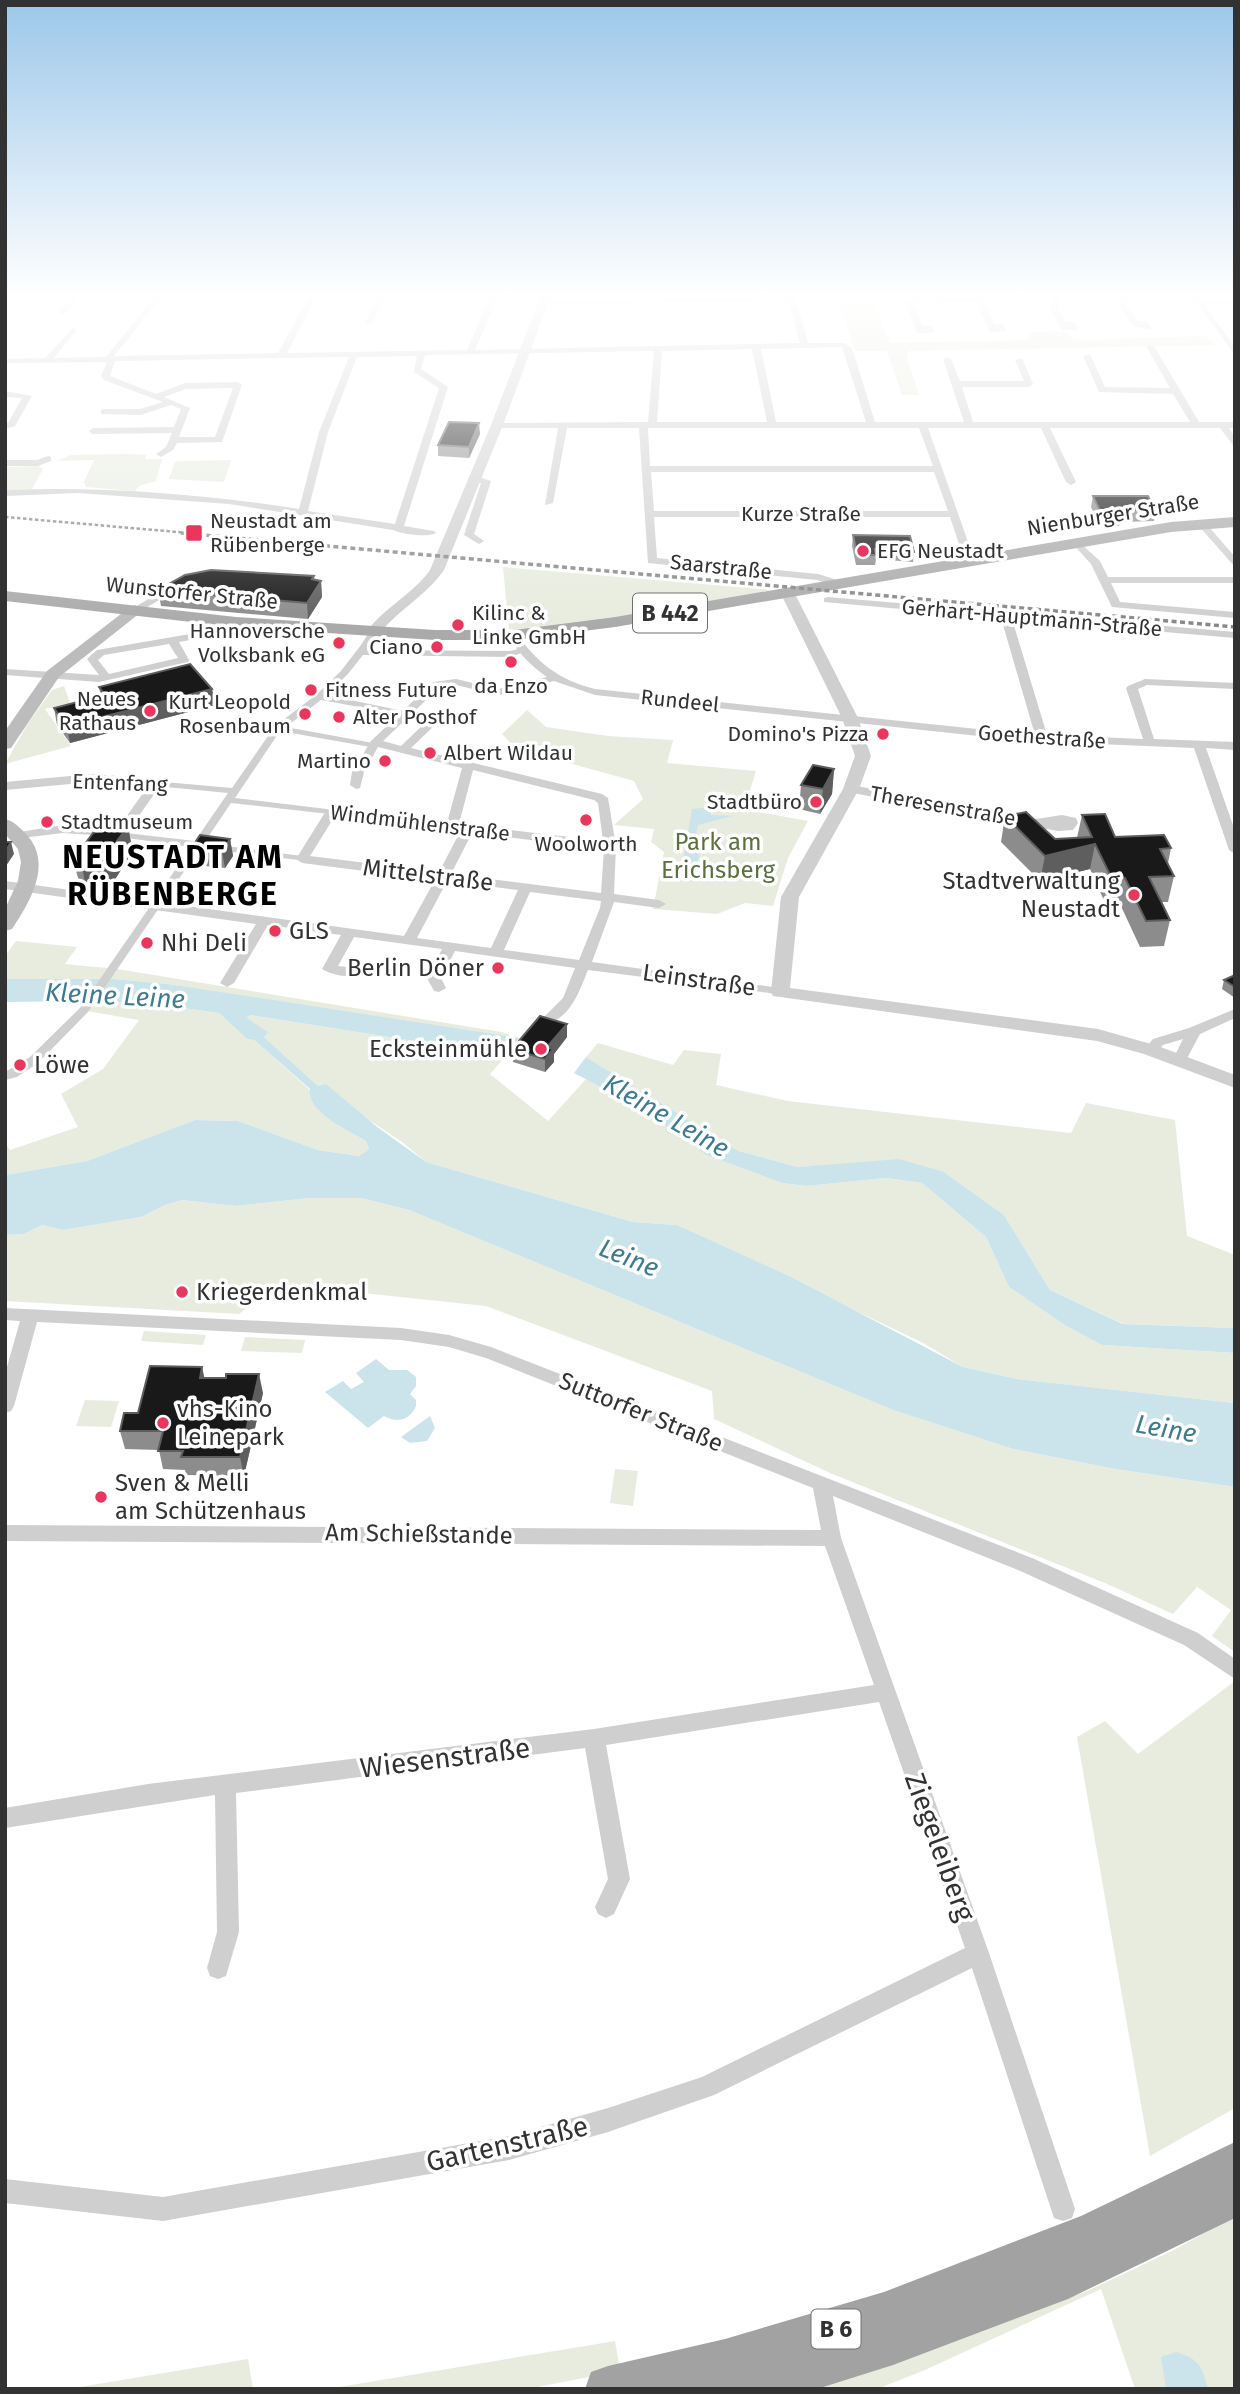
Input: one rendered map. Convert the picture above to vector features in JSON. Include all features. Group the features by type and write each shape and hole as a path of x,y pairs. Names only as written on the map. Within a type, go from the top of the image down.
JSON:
{"highway":[{"name":"B 6","path":"741,2389 893,2342 1235,2164"},
{"name":"B 6","path":"608,2389 724,2361 884,2315 1077,2245 1235,2195"}],"main road":[{"name":"Nienburger Straße","path":"374,631 518,643 586,627 1201,523 1235,522"},
{"name":"Wunstorfer Straße","path":"5,596 227,621 374,631"},
{"path":"5,744 53,674 135,610"},
{"path":"5,925 25,887 29,853 11,830"}],"street":[{"path":"5,426 11,426 24,404"},
{"path":"104,412 141,412 167,404"},
{"path":"161,454 170,448 186,408 176,404"},
{"path":"93,431 219,440 232,404"},
{"path":"303,514 308,483 332,404"},
{"path":"398,530 439,404"},
{"path":"5,1076 13,1074 34,1060 88,1004 278,728 321,696 361,652 374,631 396,606 433,578 505,404"},
{"name":"Saarstraße","path":"650,404 645,469 652,561 818,577 840,584"},
{"path":"768,404 772,425"},
{"path":"865,404 871,425"},
{"path":"963,404 969,425"},
{"path":"1183,404 1196,425"},
{"path":"497,425 1235,425"},
{"path":"548,503 562,425"},
{"path":"923,425 970,562"},
{"path":"1045,425 1071,482"},
{"path":"1223,425 1235,445"},
{"path":"5,463 38,463 48,460"},
{"path":"645,469 937,469"},
{"path":"473,478 486,481 469,535 479,541"},
{"path":"5,493 78,490 229,501 398,530 431,533"},
{"name":"Kurze Straße","path":"648,514 953,514"},
{"path":"1201,523 1235,564"},
{"path":"1078,544 1096,563 1116,605 1235,615"},
{"path":"1105,580 1235,580"},
{"path":"135,610 187,581"},
{"path":"780,992 790,897 851,789 863,755 850,718 788,594"},
{"name":"Gerhart-Hauptmann-Straße","path":"828,600 1235,635"},
{"path":"1006,615 1007,627 1041,738"},
{"path":"106,677 92,659 101,652 231,630"},
{"path":"5,672 88,679 106,677 184,660 173,641"},
{"path":"361,652 510,654 518,643"},
{"name":"Rundeel","path":"518,643 554,678 572,687 595,692 850,718"},
{"path":"356,785 358,772 374,744 437,684 456,682 498,692 554,678"},
{"path":"1150,744 1132,688 1145,682 1235,686"},
{"path":"321,696 405,714"},
{"name":"Goethestraße","path":"850,718 1041,738 1235,746"},
{"path":"403,750 433,721"},
{"path":"278,728 403,750 601,798 604,801 610,846 607,908 569,1000 549,1019"},
{"path":"1199,746 1234,843"},
{"path":"452,827 468,766"},
{"name":"Entenfang","path":"5,786 92,778 156,783 232,795"},
{"path":"11,830 62,829 120,834 156,783"},
{"name":"Theresenstraße","path":"851,789 1036,823"},
{"name":"Windmühlenstraße","path":"232,795 335,813 610,846"},
{"path":"1221,807 1235,807"},
{"path":"302,859 328,817 335,813"},
{"path":"409,940 468,829"},
{"name":"Mittelstraße","path":"120,834 659,904"},
{"name":"Leinstraße","path":"5,885 1074,1031 1120,1040 1235,1082"},
{"path":"496,952 525,888"},
{"path":"226,983 265,920"},
{"path":"350,932 329,968 363,973"},
{"path":"439,988 434,978 451,946"},
{"path":"1151,1050 1158,1042 1194,1031 1235,1013"},
{"path":"1179,1061 1194,1031"},
{"name":"Suttorfer Straße","path":"5,1314 401,1334 449,1341 491,1353 1025,1564 1191,1639 1235,1670"},
{"path":"5,1406 30,1316"},
{"name":"Ziegeleiberg","path":"821,1483 832,1538 1077,2245"},
{"name":"Am Schießstande","path":"5,1533 832,1538"},
{"name":"Wiesenstraße","path":"5,1818 148,1794 594,1738 884,1692"},
{"path":"594,1738 619,1879 606,1906"},
{"path":"218,1968 228,1932 225,1786"},
{"name":"Gartenstraße","path":"5,2191 163,2209 509,2148 608,2120 706,2087 978,1954"}],"green space":[{"path":"71,455 146,455 145,459 162,459 156,481 139,486 135,491 86,487 84,482 94,460 56,461"},
{"path":"231,460 224,482 169,479 175,462"},
{"path":"39,466 43,469 32,489 5,490 5,467"},
{"path":"503,567 772,590 639,614 509,630"},
{"path":"64,686 70,703 45,709 71,746 5,764 27,725 52,690"},
{"name":"Park am Erichsberg","path":"527,710 546,727 608,736 673,740 667,763 756,771 744,809 808,821 788,858 773,906 745,903 717,914 653,909 664,852 651,842 654,829 614,825 643,799 634,781 515,748 502,734"},
{"path":"16,941 77,947 65,964 117,969 501,1032 520,1038 169,984 113,979 5,979 5,956"},
{"path":"94,1001 153,1004 219,1013 310,1090 339,1126 366,1141 369,1149 359,1156 318,1150 238,1121 195,1120 87,1161 5,1175 5,1143 10,1150 78,1127 61,1094 103,1069 139,1020 87,1011"},
{"path":"250,1015 414,1041 510,1051 490,1074 548,1121 586,1079 637,1106 706,1155 782,1183 806,1186 886,1178 922,1183 986,1237 1009,1287 1066,1326 1102,1345 1235,1353 1235,1403 1017,1379 963,1367 923,1343 677,1225 633,1222 426,1162 402,1142 318,1086 264,1037 267,1032 247,1018"},
{"path":"598,1043 673,1065 684,1050 721,1054 716,1085 788,1101 1071,1133 1086,1103 1175,1120 1187,1236 1235,1255 1235,1328 1124,1324 1050,1290 1004,1215 944,1172 843,1165 798,1167 739,1151 586,1057"},
{"path":"310,1198 361,1198 409,1210 893,1410 1013,1449 1115,1469 1235,1487 1235,1652 1212,1636 1231,1610 1197,1587 1173,1614 1105,1583 830,1473 714,1419 712,1391 486,1306 277,1284 239,1314 5,1301 5,1235 24,1234 42,1225 63,1230 141,1217 182,1200 235,1206"},
{"path":"144,1331 206,1335 203,1345 141,1341"},
{"path":"245,1337 305,1340 302,1353 241,1351"},
{"path":"85,1400 119,1401 111,1427 76,1426"},
{"path":"615,1469 638,1471 633,1506 610,1503"},
{"path":"1235,1681 1235,2108 1150,2156 1077,1737 1105,1721 1138,1754"},
{"path":"1235,2216 1235,2389 1135,2389 1101,2289 925,2370 877,2389 806,2389 1085,2292 1172,2251"},
{"path":"615,2341 620,2371 527,2389 327,2389"},
{"path":"248,2359 253,2389 68,2389"}],"water":[{"path":"711,807 711,815 732,816 698,825 694,844 700,852 697,864 682,866 692,809"},
{"path":"5,979 113,979 169,984 519,1038 510,1051 414,1041 250,1015 247,1018 268,1032 264,1037 318,1086 326,1084 376,1126 426,1162 633,1222 677,1225 791,1277 963,1367 1017,1379 1235,1403 1235,1487 1115,1469 1013,1449 893,1410 409,1210 361,1198 310,1198 235,1206 182,1200 141,1217 63,1230 42,1225 24,1234 5,1235 5,1175 87,1161 195,1120 238,1121 318,1150 359,1156 369,1149 366,1141 321,1113 311,1097 310,1089 219,1013 153,1004 94,1001 5,1002"},
{"name":"Kleine Leine","path":"586,1057 739,1151 798,1167 899,1159 944,1172 1004,1215 1050,1290 1123,1324 1235,1328 1235,1353 1102,1345 1066,1326 1009,1287 986,1237 922,1183 886,1178 806,1186 782,1183 706,1155 637,1106 574,1073"},
{"path":"376,1359 389,1370 407,1370 416,1377 416,1386 410,1394 416,1400 416,1406 403,1419 394,1420 384,1416 368,1428 325,1392 343,1381 351,1389 364,1382 356,1373"},
{"path":"430,1416 435,1428 427,1441 410,1443 401,1437"},
{"path":"1176,2352 1198,2364 1208,2389 1166,2389 1161,2357"}],"building":[{"path":"449,422 479,423 469,447 438,445"},
{"path":"1093,496 1148,496 1156,510 1119,510 1121,515 1102,515"},
{"path":"853,535 910,536 914,552 875,549 876,555 857,555"},
{"path":"211,570 314,576 312,579 321,581 307,603 158,590 185,575"},
{"path":"190,664 212,689 67,726 54,708 105,695 99,687"},
{"path":"813,765 834,769 823,789 801,785"},
{"path":"1026,812 1055,839 1092,837 1082,815 1105,814 1115,837 1164,835 1171,848 1160,849 1174,876 1149,877 1170,920 1146,921 1125,878 1112,879 1095,844 1045,856 1005,816"},
{"path":"105,824 128,826 117,841 124,842 108,866 83,871 76,868 73,860 93,833 101,830"},
{"path":"200,835 230,839 222,851 192,847"},
{"path":"1235,975 1235,987 1224,980"},
{"path":"540,1016 567,1024 547,1047 553,1049 545,1059 512,1049"},
{"path":"150,1366 202,1367 200,1378 226,1378 226,1374 259,1374 240,1457 181,1457 183,1451 158,1451 163,1431 120,1431 124,1413 138,1413"}],"railway":[{"path":"5,517 200,534"},
{"path":"181,533 1235,627"}],"place":[{"name":"Neustadt am Rübenberge","path":"194,533"},
{"name":"EFG Neustadt","path":"863,551"},
{"name":"Kilinc & Linke GmbH","path":"458,625"},
{"name":"Hannoversche Volksbank eG","path":"339,643"},
{"name":"Ciano","path":"437,647"},
{"name":"da Enzo","path":"511,662"},
{"name":"Fitness Future","path":"311,690"},
{"name":"Neues Rathaus","path":"150,711"},
{"name":"Kurt Leopold Rosenbaum","path":"305,714"},
{"name":"Alter Posthof","path":"339,717"},
{"name":"Domino's Pizza","path":"883,734"},
{"name":"Albert Wildau","path":"430,753"},
{"name":"Martino","path":"385,761"},
{"name":"Stadtbüro","path":"816,802"},
{"name":"Woolworth","path":"586,820"},
{"name":"Stadtmuseum","path":"47,822"},
{"name":"Stadtverwaltung Neustadt","path":"1134,895"},
{"name":"GLS","path":"275,931"},
{"name":"Nhi Deli","path":"147,943"},
{"name":"Berlin Döner","path":"498,968"},
{"name":"Ecksteinmühle","path":"541,1049"},
{"name":"Löwe","path":"20,1065"},
{"name":"Kriegerdenkmal","path":"182,1292"},
{"name":"vhs-Kino Leinepark","path":"163,1423"},
{"name":"Sven & Melli am Schützenhaus","path":"101,1497"}],"district":[{"name":"NEUSTADT AM RÜBENBERGE","path":"173,876"}],"water label":[{"name":"Leine","path":"629,1258"},
{"name":"Leine","path":"1166,1429"}]}
